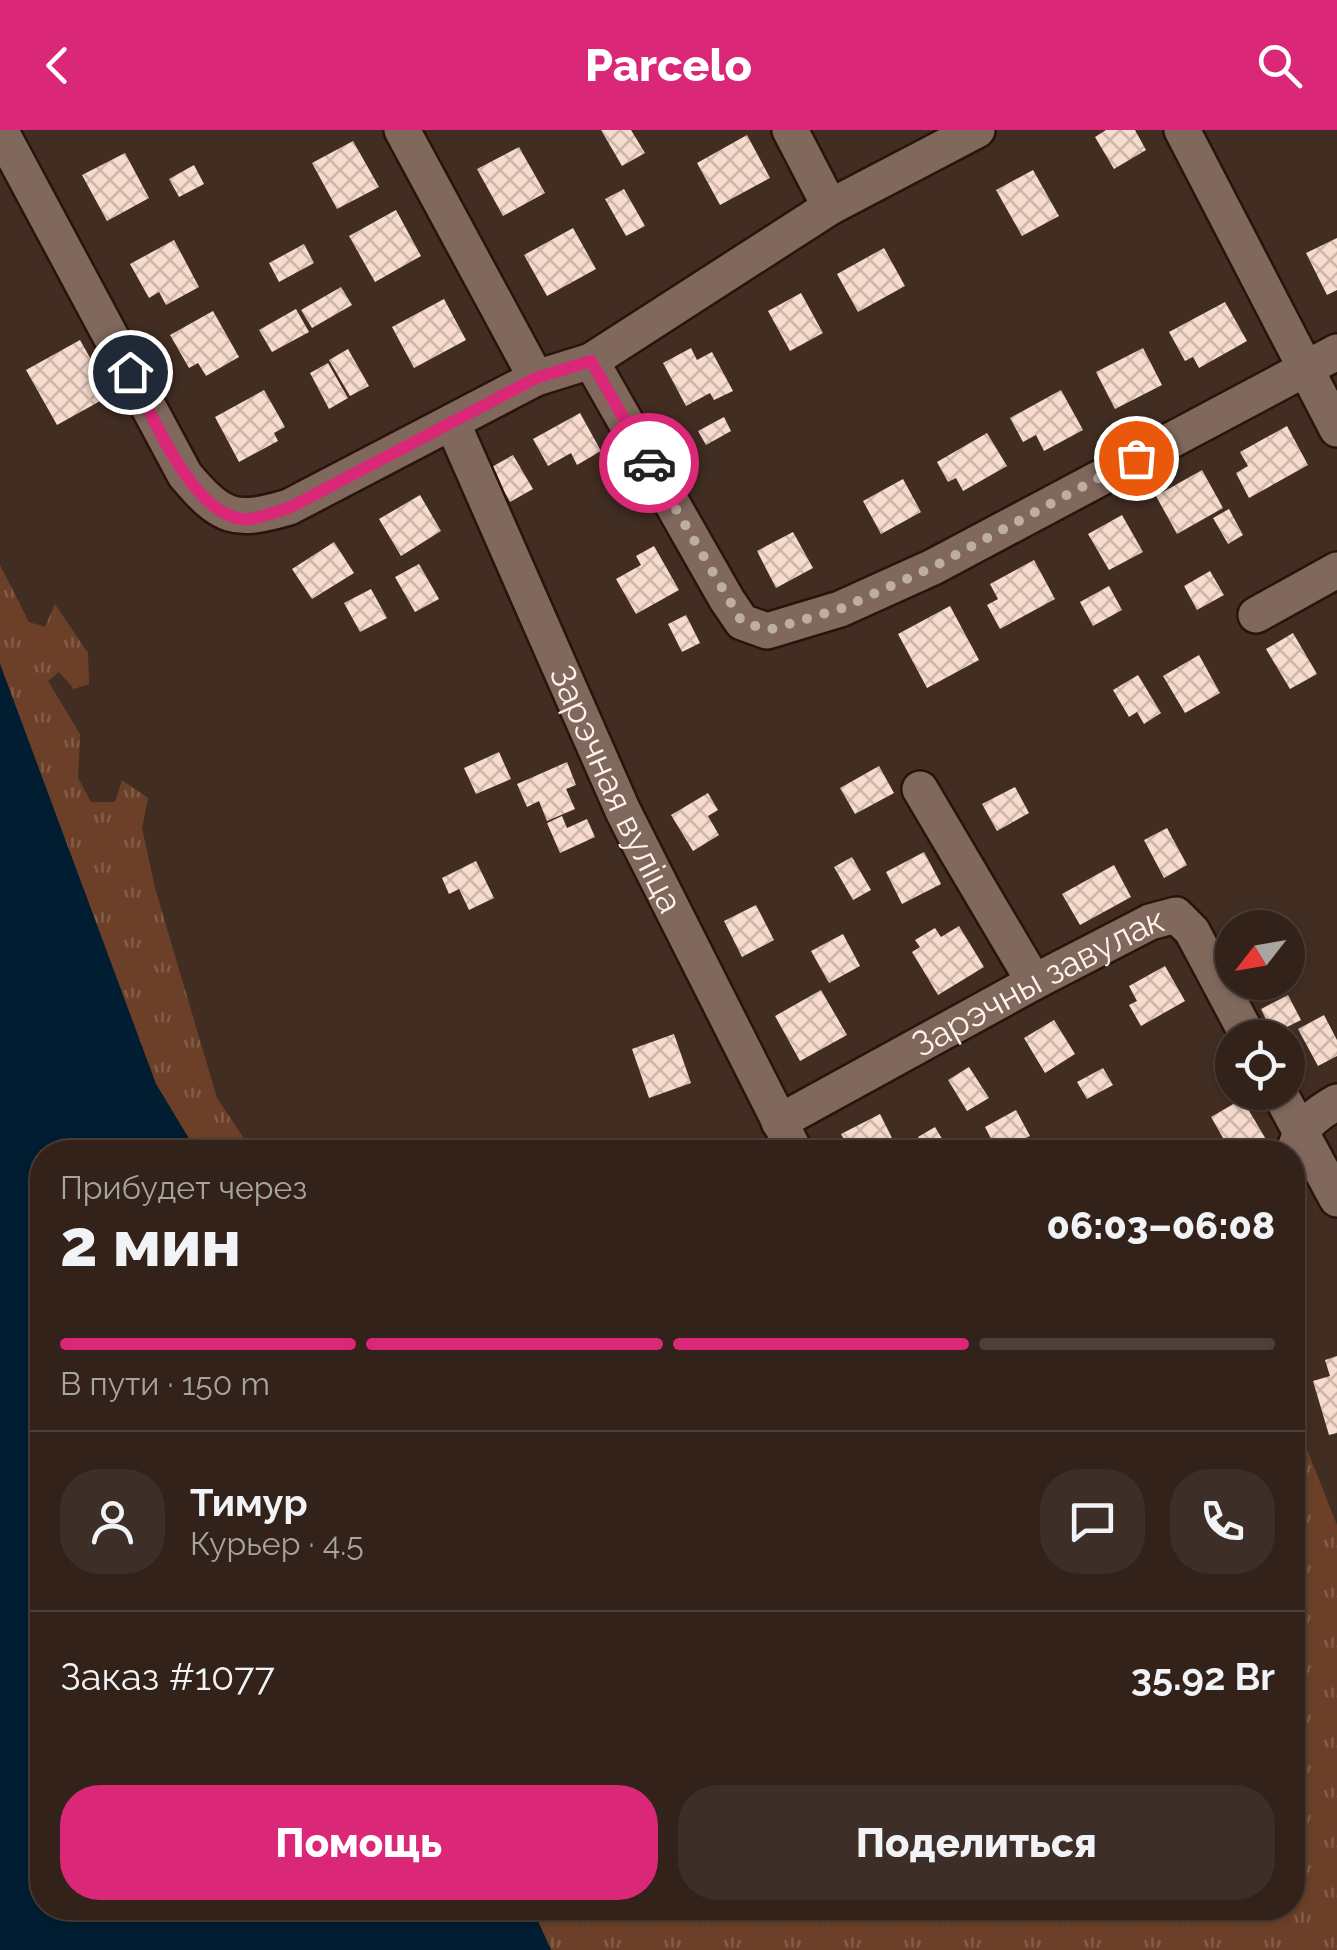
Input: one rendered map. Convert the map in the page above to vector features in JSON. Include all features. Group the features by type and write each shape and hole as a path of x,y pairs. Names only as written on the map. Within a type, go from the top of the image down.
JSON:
{"street":[{"path":"0,130 185,475 209,504 247,520 289,508 536,378 591,361 830,207 977,130"},
{"path":"402,130 536,378"},
{"path":"790,130 830,207"},
{"path":"1182,130 1321,359 1337,429"},
{"path":"591,361 727,600 742,622 768,630 840,609 933,567 1321,359"},
{"name":"Зарэчная вуліца","path":"452,422 624,811 787,1137"},
{"path":"1256,615 1337,570"},
{"path":"920,789 1034,982"},
{"name":"Зарэчны завулак","path":"787,1137 1034,982 1150,922 1176,915 1192,931 1239,1020"},
{"path":"1299,1140 1313,1116 1337,1102"},
{"path":"1285,1110 1294,1140"},
{"path":"1305,1157 1337,1199"}],"green space":[{"path":"0,565 29,622 45,627 55,604 88,653 89,684 74,689 59,672 48,681 80,734 78,778 91,802 115,802 122,780 148,798 142,828 155,888 217,1098 245,1140 190,1140 156,1084 0,664"},
{"path":"1305,1444 1337,1525 1337,1950 551,1950 537,1920 1305,1920"}],"water":[{"path":"0,664 156,1084 190,1140 30,1140 30,1920 537,1920 551,1950 0,1950"}],"building":[{"path":"601,130 631,130 645,153 622,166"},
{"path":"1106,130 1135,130 1146,150 1114,169 1095,137"},
{"path":"747,135 770,178 720,205 697,163"},
{"path":"353,141 379,187 337,209 312,163"},
{"path":"519,147 545,193 503,216 477,169"},
{"path":"125,153 149,198 107,221 82,175"},
{"path":"194,165 204,184 179,197 169,179"},
{"path":"1033,170 1059,216 1022,236 996,190"},
{"path":"624,189 645,226 626,236 605,199"},
{"path":"396,210 421,256 375,282 349,236"},
{"path":"573,228 596,269 547,296 524,255"},
{"path":"1337,238 1337,290 1327,295 1306,253"},
{"path":"174,240 199,287 166,305 159,292 149,298 130,264"},
{"path":"304,244 314,263 279,282 269,263"},
{"path":"884,248 905,286 858,312 837,274"},
{"path":"341,287 352,305 312,328 301,310"},
{"path":"801,293 823,333 790,351 768,311"},
{"path":"444,299 466,340 414,368 392,327"},
{"path":"1225,302 1247,341 1199,368 1193,357 1185,361 1169,332"},
{"path":"296,309 309,332 272,352 259,330"},
{"path":"213,311 239,357 206,376 198,363 189,368 170,335"},
{"path":"80,340 111,395 57,425 26,370"},
{"path":"691,348 697,360 712,352 733,391 714,400 710,393 686,406 663,363"},
{"path":"1143,348 1162,385 1115,409 1096,372"},
{"path":"348,349 369,386 350,396 329,360"},
{"path":"328,363 348,398 329,409 310,373"},
{"path":"264,390 285,427 274,433 278,441 239,462 215,417"},
{"path":"1061,390 1083,430 1044,451 1036,435 1023,442 1010,418"},
{"path":"580,413 601,451 577,465 571,453 548,466 533,439"},
{"path":"724,417 731,431 706,445 698,431"},
{"path":"1287,426 1308,465 1249,498 1236,473 1248,466 1240,452"},
{"path":"987,433 1007,466 963,491 956,478 948,482 937,462"},
{"path":"513,455 533,489 510,502 490,468"},
{"path":"1202,470 1223,508 1177,534 1156,496"},
{"path":"903,479 921,512 881,534 863,501"},
{"path":"420,495 441,531 401,556 379,519"},
{"path":"1229,509 1243,535 1228,544 1213,518"},
{"path":"1122,515 1143,552 1109,570 1088,534"},
{"path":"793,532 813,568 776,588 757,551"},
{"path":"334,542 354,573 312,599 292,569"},
{"path":"654,546 679,590 636,614 616,579 641,565 636,556"},
{"path":"1034,560 1055,599 1000,629 987,605 998,599 990,584"},
{"path":"419,564 439,599 415,612 395,577"},
{"path":"1210,571 1224,595 1197,610 1184,586"},
{"path":"1109,586 1122,610 1093,626 1080,602"},
{"path":"371,589 387,618 360,632 344,603"},
{"path":"950,606 979,660 927,688 898,634"},
{"path":"686,615 700,643 682,652 668,624"},
{"path":"1293,633 1317,674 1290,689 1266,649"},
{"path":"1199,655 1220,693 1185,713 1163,676"},
{"path":"1138,675 1161,713 1144,724 1137,712 1129,717 1113,690"},
{"path":"499,752 511,779 476,794 464,768"},
{"path":"567,762 576,785 566,789 575,809 547,821 539,801 527,807 517,784"},
{"path":"879,766 894,793 855,814 840,788"},
{"path":"1015,787 1029,813 997,831 982,804"},
{"path":"708,793 718,810 708,816 719,835 693,851 671,815"},
{"path":"562,816 567,828 587,819 595,837 560,853 547,823"},
{"path":"1167,828 1187,865 1164,878 1144,840"},
{"path":"924,852 941,884 902,904 886,872"},
{"path":"852,857 871,890 853,900 834,867"},
{"path":"476,861 494,898 469,910 459,889 449,894 442,878"},
{"path":"1114,865 1131,897 1080,925 1062,894"},
{"path":"756,905 774,940 742,957 724,921"},
{"path":"959,926 984,967 938,995 912,952 920,947 915,940 935,928 941,937"},
{"path":"843,934 860,966 829,983 811,951"},
{"path":"1165,966 1185,1001 1141,1026 1129,1005 1137,1001 1129,986"},
{"path":"821,990 847,1035 800,1061 775,1016"},
{"path":"1278,1000 1291,1000 1301,1020 1266,1020 1261,1009"},
{"path":"1324,1015 1337,1040 1337,1056 1318,1066 1305,1042 1305,1025"},
{"path":"1054,1020 1075,1054 1045,1073 1024,1038"},
{"path":"674,1034 691,1083 649,1098 632,1049"},
{"path":"969,1067 989,1098 967,1111 948,1080"},
{"path":"1103,1068 1113,1085 1087,1099 1077,1082"},
{"path":"1016,1110 1030,1136 1022,1140 992,1140 985,1127"},
{"path":"1223,1110 1249,1110 1266,1140 1224,1140 1211,1117"},
{"path":"880,1114 893,1140 844,1140 841,1134"},
{"path":"935,1127 943,1140 920,1140 918,1137"},
{"path":"1337,1356 1337,1433 1329,1435 1313,1381 1330,1376 1325,1360"}],"way so far":[{"path":"649,463 742,622 768,630 840,609 933,567 1136,458"}],"route":[{"path":"130,372 185,475 209,504 247,520 289,508 536,378 591,361 649,463"}]}
